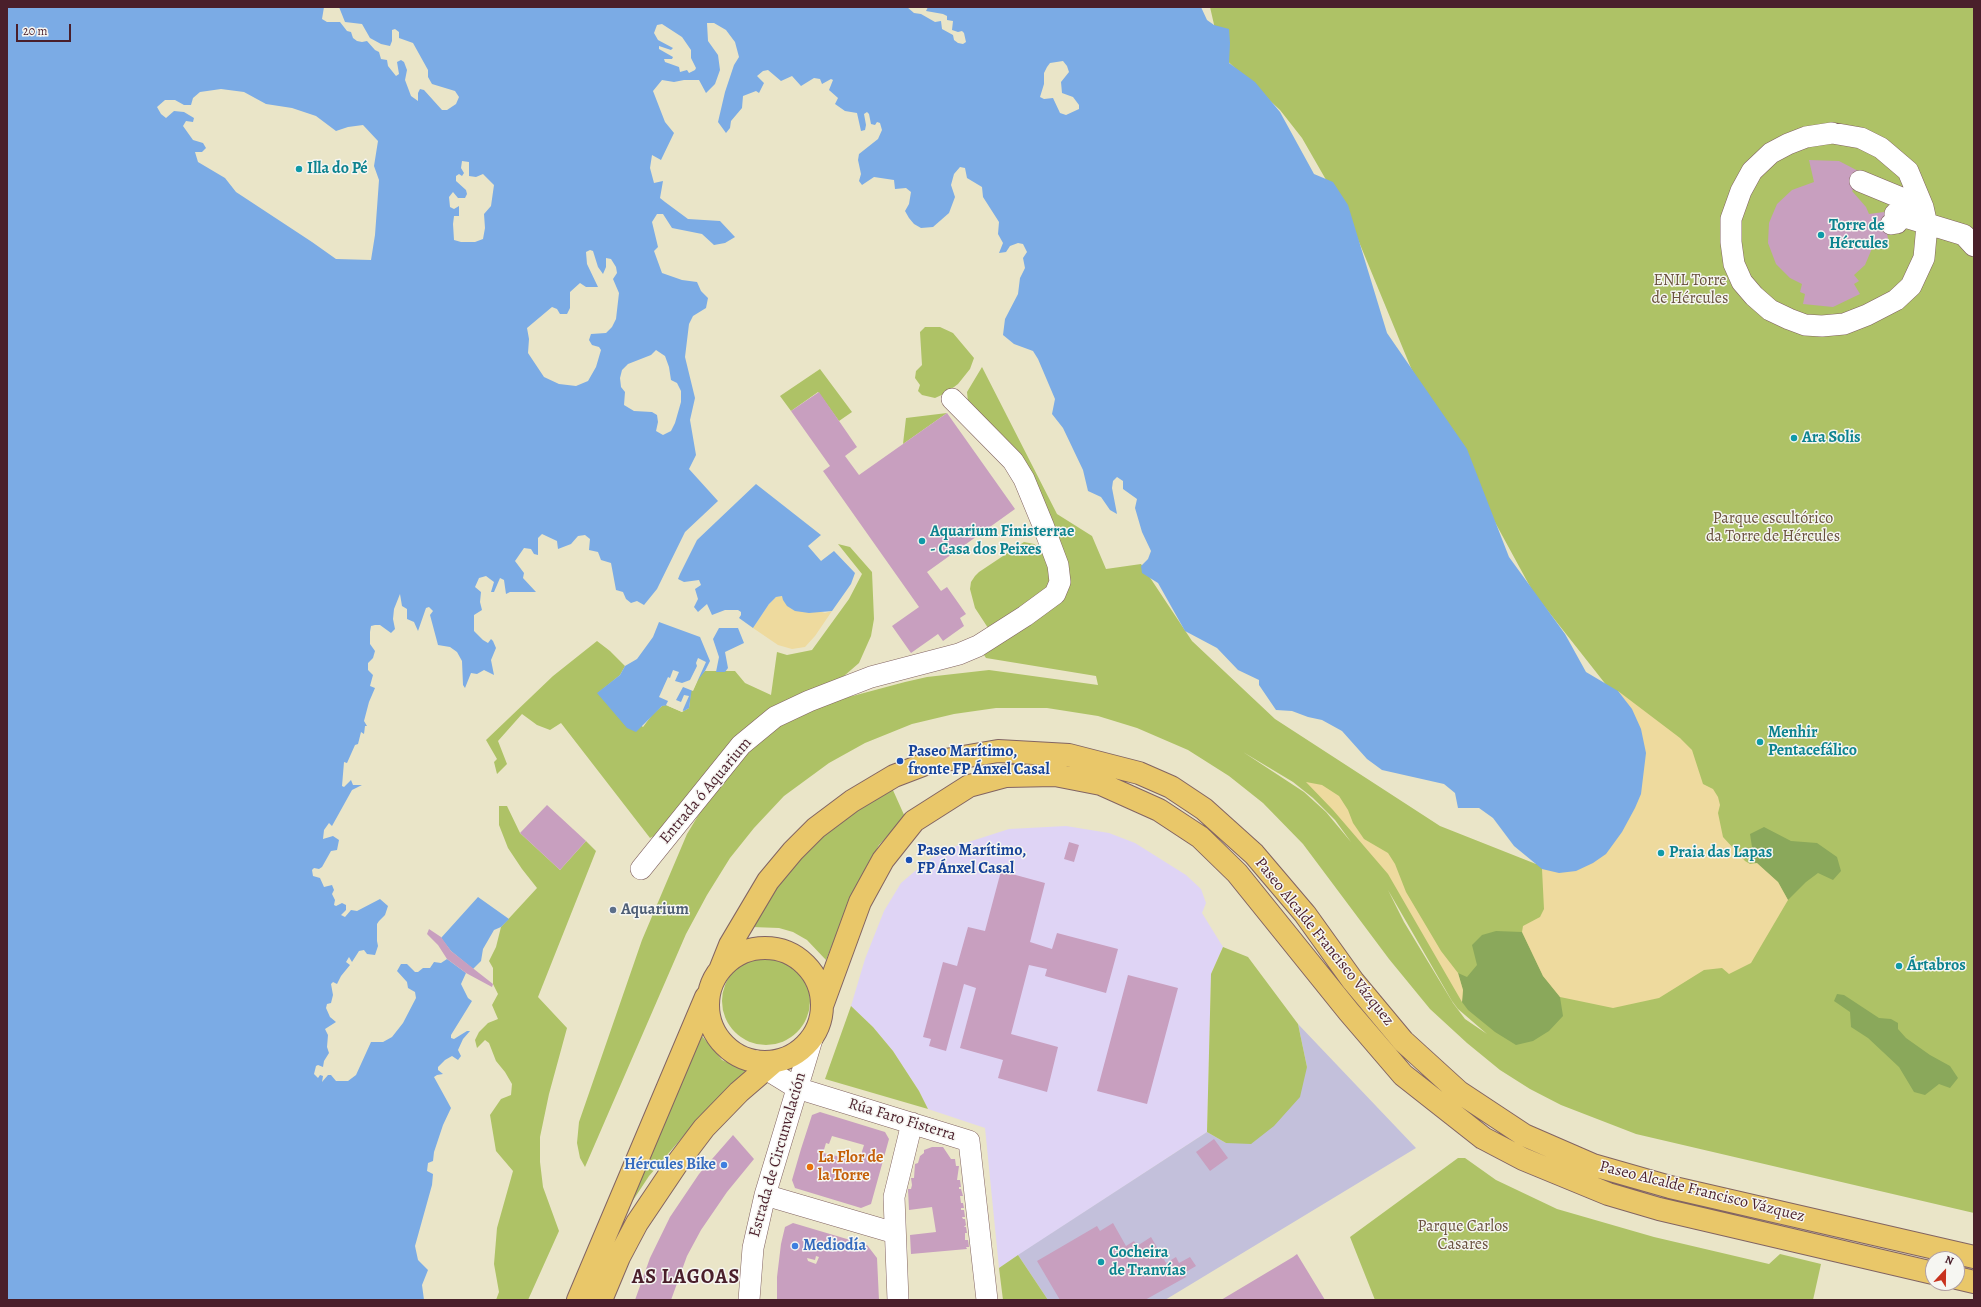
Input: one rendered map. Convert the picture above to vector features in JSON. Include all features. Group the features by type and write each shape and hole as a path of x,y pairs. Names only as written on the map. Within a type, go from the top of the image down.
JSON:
{"main road":[{"name":"Paseo Alcalde Francisco Vázquez","path":"578,1300 730,945 768,881 793,851 816,828 852,801 894,776 928,763 998,751 1069,755 1139,773 1171,787 1204,808 1254,854 1275,878 1305,914 1353,981 1403,1041 1459,1092 1524,1135 1593,1165 1670,1187 1974,1257"},
{"name":"Paseo Alcalde Francisco Vázquez","path":"822,1006 860,902 883,860 914,821 970,786 1006,776 1055,775 1101,784 1159,810 1200,838 1237,873 1349,1012 1403,1075 1483,1138 1523,1159 1608,1194 1659,1209 1925,1271"},
{"path":"601,1300 619,1257 654,1195 704,1128 766,1064 789,1056 802,1048 813,1036 819,1022 822,1006 820,988 812,972 800,959 784,951 767,948 749,950 733,957 716,977 708,1007 709,1018 716,1034 727,1047 741,1056 766,1064"}],"street":[{"path":"1832,133 1861,138 1881,148 1908,171 1925,216 1924,258 1911,286 1896,300 1867,315 1844,324 1822,326 1805,324 1789,320 1770,310 1754,296 1742,282 1734,264 1731,242 1731,219 1741,191 1752,171 1771,153 1806,137 1832,133"},
{"path":"1925,216 1893,219 1888,203 1860,181 1925,216 1964,234 1974,246"},
{"name":"Entrada ó Aquarium","path":"641,870 741,745 775,717 809,701 858,682 940,660 978,646 1025,616 1055,594 1060,582 1058,565 1044,525 1024,479 1012,461 952,399"},
{"name":"Estrada de Circunvalación","path":"749,1300 753,1248 765,1195 813,1036"},
{"name":"Rúa Faro Fisterra","path":"766,1064 797,1088 969,1141 986,1300"},
{"path":"898,1300 894,1197 912,1123"},
{"path":"765,1195 895,1234"},
{"path":"612,1300 619,1257"}],"shaded area":[{"path":"1066,826 1109,833 1135,843 1186,875 1201,889 1206,903 1202,913 1223,947 1211,974 1207,1132 999,1268 985,1128 928,1109 919,1091 893,1051 873,1027 851,1006 865,959 884,911 901,883 928,860 956,846 1009,829"},
{"path":"1298,1024 1416,1148 1165,1300 1048,1300 1018,1255 1207,1132 1226,1143 1307,1067"}],"green space":[{"name":"Parque escultórico da Torre de Hércules","path":"1210,7 1974,7 1974,1213 1636,1134 1561,1105 1530,1089 1500,1070 1467,1043 1430,1009 1389,959 1303,844 1263,803 1229,776 1188,750 1137,728 1098,716 1047,708 996,708 954,714 912,724 865,743 829,763 784,796 754,828 730,858 707,895 686,934 585,1167 580,1158 577,1143 579,1122 642,940 687,834 710,796 734,765 780,722 819,705 927,677 989,670 1098,685 1096,676 986,658 982,652 1067,575 968,402 967,392 982,367 1057,514 1092,536 1106,569 1141,564 1192,641 1275,719 1440,826 1536,864 1622,705 1533,592 1411,368 1352,225 1302,138 1280,110 1221,55","holes":["1243,752 1293,782 1313,798 1335,820 1351,842 1326,812 1304,792","1388,890 1452,1001 1458,1009 1487,1034 1465,1019 1453,1003 1404,922"]},
{"path":"925,327 940,327 953,333 974,358 970,369 958,384 946,393 935,398 922,395 918,391 920,385 915,378 916,371 922,365 920,332"},
{"path":"820,369 852,412 839,421 818,392 791,411 780,396"},
{"path":"947,413 903,444 906,418"},
{"path":"1024,542 1034,544 1042,550 1051,577 1050,586 990,631 975,608 970,589 971,582 979,572"},
{"path":"838,544 850,547 872,572 874,619 871,636 859,663 844,676 810,693 664,831 650,838 561,723 550,730 537,725 522,714 498,741 507,764 497,774 494,762 497,759 486,740 553,676 597,641 625,666 620,675 598,693 643,727 652,715 662,706 666,705 682,712 689,708 691,690 693,690 699,677 705,671 735,671 745,683 771,695 777,652 787,655 812,650 849,599 862,574"},
{"path":"892,788 905,817 879,845 857,884 826,960 807,940 793,932 779,928 752,927 764,900 793,863 849,813"},
{"path":"499,806 507,806 520,833 560,870 586,841 596,851 538,997 567,1028 549,1094 540,1137 540,1162 543,1187 559,1231 528,1300 496,1300 499,1292 494,1264 497,1228 513,1171 496,1151 490,1115 501,1099 511,1095 512,1084 496,1061 489,1043 485,1040 477,1048 475,1040 479,1032 488,1023 498,1019 492,1005 498,994 493,984 493,968 489,961 496,947 501,927 537,888 508,848 499,825"},
{"path":"1764,827 1791,841 1817,843 1837,857 1841,871 1833,880 1818,873 1806,882 1788,900 1778,882 1751,859 1752,847 1750,834"},
{"path":"1496,931 1522,932 1543,976 1560,997 1563,1016 1549,1031 1533,1041 1516,1045 1495,1032 1468,1010 1462,1002 1463,990 1458,973 1467,977 1477,965 1472,945 1482,935"},
{"path":"1223,947 1248,957 1298,1024 1307,1067 1300,1097 1274,1126 1251,1144 1226,1143 1207,1132 1211,974"},
{"path":"766,957 783,961 797,970 806,984 810,1001 806,1018 797,1032 783,1041 766,1045 749,1041 735,1032 726,1018 722,1001 726,984 735,970 749,961"},
{"path":"1837,994 1844,995 1879,1018 1891,1019 1898,1023 1898,1029 1906,1038 1930,1055 1950,1066 1958,1078 1950,1088 1939,1084 1925,1095 1914,1092 1899,1067 1868,1038 1851,1027 1850,1012 1834,1001"},
{"path":"851,1006 873,1027 893,1051 919,1091 928,1109 825,1079"},
{"path":"702,1036 722,1060 749,1072 686,1133 649,1176 626,1211"},
{"name":"Parque Carlos Casares","path":"1458,1158 1465,1158 1496,1180 1557,1209 1654,1237 1769,1264 1780,1254 1821,1264 1813,1300 1375,1300 1350,1237"},
{"path":"1018,1255 1048,1300 1003,1300 999,1268"}],"sand":[{"path":"783,596 783,600 825,613 832,611 815,636 805,647 792,649 778,645 753,628 769,604 776,597"},
{"name":"Praia das Lapas","path":"1618,691 1680,738 1692,750 1703,784 1713,789 1718,797 1720,805 1718,813 1723,837 1745,861 1750,864 1757,863 1778,882 1788,900 1751,963 1729,974 1722,968 1704,970 1659,998 1613,1008 1560,997 1543,976 1522,932 1523,926 1540,917 1544,909 1542,869 1573,861 1632,737"},
{"path":"1306,782 1322,785 1339,796 1348,810 1353,823 1364,839 1388,853 1395,864 1406,892 1441,951 1458,973 1463,990 1462,1002 1388,874 1333,810"}],"water":[{"path":"7,7 324,7 322,19 327,22 340,22 347,31 351,32 353,38 357,41 367,41 375,50 379,52 381,59 387,60 388,66 396,76 399,74 397,62 401,60 404,62 407,70 405,80 411,96 418,101 418,93 420,89 424,90 442,110 447,110 456,104 459,97 455,91 432,84 428,77 428,70 413,43 399,38 399,32 395,29 392,30 392,41 390,46 381,44 370,38 362,24 345,22 339,7 907,7 914,13 921,14 935,22 941,21 942,29 953,35 954,40 958,43 963,44 966,42 964,33 962,31 958,32 952,30 953,21 947,20 947,16 943,14 926,11 928,7 1201,7 1207,20 1214,25 1229,29 1229,63 1255,82 1280,112 1314,174 1333,182 1348,205 1387,333 1467,449 1509,557 1565,634 1586,672 1618,691 1632,709 1641,729 1646,753 1641,794 1622,832 1606,854 1593,863 1576,871 1559,873 1542,869 1514,846 1493,818 1479,808 1458,808 1455,793 1444,784 1382,770 1367,759 1342,731 1322,720 1292,711 1276,710 1259,685 1259,680 1238,670 1217,648 1185,631 1158,583 1142,573 1141,566 1148,559 1151,551 1142,532 1135,508 1137,499 1123,489 1123,481 1117,477 1113,481 1112,488 1117,514 1110,510 1101,497 1088,491 1083,470 1063,428 1052,414 1055,399 1038,359 1033,351 1014,344 1003,335 1005,319 1018,294 1020,278 1025,268 1023,258 1027,252 1023,244 1018,243 1010,246 1006,252 999,253 1003,243 998,234 999,222 983,197 982,187 967,178 965,168 960,167 954,174 951,185 955,197 949,213 933,227 921,228 914,224 905,211 909,204 911,192 906,188 895,189 894,180 874,177 862,185 859,181 861,174 858,160 859,154 878,139 882,130 880,123 877,122 875,125 871,124 869,114 867,112 864,114 866,125 865,130 861,131 857,113 845,111 835,104 838,98 829,90 833,80 831,79 822,84 820,79 814,78 801,86 792,76 781,81 768,70 763,71 757,76 764,83 759,93 756,91 743,96 742,108 731,121 730,128 726,133 718,122 725,92 734,65 739,57 735,42 726,30 714,23 707,23 708,41 718,55 720,70 715,84 706,93 699,80 674,82 662,80 653,91 665,122 674,133 661,160 652,155 650,168 654,183 663,181 660,198 688,219 720,221 735,237 725,243 714,245 702,234 672,228 663,214 657,214 652,222 658,247 654,251 662,273 682,280 697,282 701,291 708,298 706,308 693,316 689,324 685,357 695,398 690,420 696,455 689,469 718,501 685,532 657,589 644,605 637,601 631,603 626,599 623,592 616,590 611,563 601,560 598,552 589,550 590,539 585,535 578,536 571,544 558,549 557,541 542,534 538,538 538,555 534,554 531,549 524,548 515,561 524,573 523,578 536,592 510,592 506,594 504,580 500,578 494,592 491,592 494,582 486,576 479,578 475,587 481,592 480,602 482,610 474,615 474,631 488,643 491,639 493,641 496,648 491,660 494,675 484,670 477,674 471,673 465,688 463,685 462,661 457,652 450,647 438,645 430,615 433,611 429,607 426,608 418,631 414,622 407,619 407,609 402,606 400,594 394,609 393,619 395,629 391,633 380,625 371,626 370,644 375,651 373,658 368,663 368,670 373,675 370,686 375,688 369,702 364,721 367,726 365,726 364,734 361,732 358,744 355,745 347,763 344,762 342,786 344,787 351,780 353,785 362,785 352,790 332,826 329,823 324,830 323,839 333,836 339,840 337,850 331,851 322,867 319,869 314,868 312,870 313,876 320,878 324,887 332,885 334,890 332,894 335,900 334,905 336,906 342,903 346,905 346,910 341,915 345,917 351,910 357,911 380,899 388,906 385,915 377,924 378,946 375,955 367,954 364,950 359,951 352,962 349,957 346,962 350,965 341,976 337,984 333,982 331,984 333,995 331,1003 327,1004 326,1008 330,1017 336,1022 325,1029 328,1035 327,1047 329,1053 324,1061 323,1067 318,1065 316,1066 314,1074 318,1078 320,1075 323,1076 322,1082 328,1075 331,1075 336,1081 348,1081 356,1075 371,1042 383,1042 392,1037 403,1023 416,998 415,992 408,988 407,982 397,971 401,964 407,964 415,972 418,972 423,968 430,968 434,962 441,963 447,959 466,973 461,984 468,998 472,1001 451,1035 451,1038 454,1039 467,1031 470,1031 463,1039 458,1050 461,1056 458,1060 452,1056 445,1060 438,1067 438,1070 443,1074 434,1077 451,1108 443,1125 434,1152 433,1161 428,1163 427,1171 433,1174 432,1185 415,1246 418,1260 428,1270 422,1285 424,1300 7,1300","holes":["662,24 682,37 691,50 691,58 696,68 695,70 689,73 687,70 680,72 679,67 665,62 664,59 672,59 673,57 659,49 659,46 671,50 673,48 658,40 654,33 657,25","1063,61 1067,66 1069,72 1061,82 1062,93 1073,97 1079,105 1079,109 1066,115 1060,113 1053,98 1044,99 1040,97 1044,84 1044,73 1050,63","221,89 244,92 266,104 292,108 316,116 336,131 348,127 363,125 378,141 374,166 379,180 375,235 371,260 336,259 236,192 225,178 198,162 195,152 202,152 206,148 203,143 193,140 183,126 186,121 193,122 194,118 184,112 174,111 166,118 161,114 157,107 165,100 175,100 184,105 191,105 193,98 200,92","462,161 469,162 469,176 476,177 483,174 494,185 491,206 484,214 485,228 483,239 475,242 461,242 454,240 454,216 459,216 459,206 454,209 450,207 449,197 453,192 458,198 465,198 467,194 466,190 456,181 456,176 459,174 462,176 464,173 461,168","590,250 593,251 598,267 603,274 606,267 606,258 611,259 616,267 617,273 613,279 619,293 616,319 612,327 606,333 591,334 589,340 592,345 599,347 601,350 596,367 588,381 576,386 559,384 544,377 528,353 529,339 527,328 552,307 557,309 560,314 567,314 570,308 570,292 580,283 586,287 598,287 587,264 586,252","656,350 665,356 669,367 671,380 677,383 681,391 681,402 671,431 663,435 656,431 658,422 657,415 652,412 634,411 624,405 625,392 621,387 620,378 622,370 628,364 651,355"]},
{"path":"756,484 821,535 808,546 821,561 834,551 855,573 851,584 832,611 809,613 795,611 787,606 782,596 776,597 769,604 753,628 739,618 741,612 738,610 725,610 712,615 707,604 698,612 694,607 698,599 695,589 701,585 699,580 684,582 678,579 697,540"},
{"path":"659,622 700,637 710,661 705,671 692,688 689,708 684,711 670,705 662,706 636,732 627,728 597,693 620,675 625,666 637,659 653,637"},
{"path":"719,628 738,628 744,643 725,652 728,668 725,672 716,672 719,657 713,639"},
{"path":"478,897 509,919 501,927 494,930 483,949 481,961 473,969 451,951 441,938"}],"pier":[{"path":"698,658 706,662 693,691 683,687 676,700 681,702 684,695 689,696 682,712 666,705 668,701 659,697 668,677 670,678 673,670 679,672 675,681 682,683 690,680 697,666 696,663"}],"building":[{"path":"1809,160 1839,161 1866,175 1852,191 1866,207 1869,214 1884,212 1888,239 1873,241 1873,246 1865,265 1854,275 1859,281 1854,284 1860,294 1833,307 1803,304 1805,294 1800,292 1802,284 1790,278 1776,264 1768,243 1769,223 1777,204 1792,190 1814,182"},
{"name":"Aquarium Finisterrae - Casa dos Peixes","path":"819,392 857,447 845,456 859,475 947,413 1015,509 927,572 941,591 947,587 966,614 960,618 964,626 943,641 938,634 911,653 892,626 919,607 823,471 830,466 791,411"},
{"path":"547,805 586,841 560,870 520,833"},
{"path":"1069,842 1079,845 1074,862 1064,859"},
{"path":"1001,871 1045,883 1030,942 1052,949 1057,933 1118,949 1106,993 1045,976 1047,969 1029,965 1011,1034 1058,1047 1047,1092 998,1078 1003,1060 960,1048 976,988 964,984 946,1051 929,1046 931,1039 923,1037 943,962 957,966 968,927 985,931"},
{"path":"429,929 441,937 451,951 493,984 492,987 466,973 447,959 438,945 427,934"},
{"path":"1128,975 1178,988 1147,1104 1097,1091"},
{"path":"820,1112 885,1132 889,1139 871,1204 861,1208 795,1188 792,1180 812,1115","holes":["832,1136 864,1145 859,1161 823,1153 826,1143 829,1144"]},
{"path":"733,1135 754,1159 727,1192 701,1230 687,1256 671,1300 635,1300 650,1258 670,1217 699,1174"},
{"path":"1214,1139 1228,1158 1210,1171 1196,1152"},
{"path":"932,1147 943,1147 951,1159 955,1159 956,1166 959,1166 957,1180 960,1180 961,1187 959,1187 959,1189 961,1189 963,1196 960,1196 961,1203 963,1203 964,1208 961,1208 961,1210 964,1210 965,1217 962,1217 965,1219 966,1225 964,1227 966,1227 967,1233 965,1233 965,1240 968,1240 969,1247 966,1247 967,1249 911,1254 910,1235 936,1232 932,1207 909,1210 908,1189 911,1189 911,1178 914,1178 915,1164 918,1163 920,1156 924,1153 924,1150"},
{"path":"793,1223 867,1245 877,1258 879,1300 777,1300 777,1277 781,1244 785,1227","holes":["816,1256 819,1257 816,1264 808,1261 807,1258 815,1260"]},
{"name":"Cocheira de Tranvías","path":"1113,1223 1126,1246 1134,1241 1137,1246 1151,1237 1166,1263 1176,1257 1179,1263 1190,1257 1196,1266 1184,1273 1186,1277 1145,1300 1060,1300 1037,1261 1097,1226 1100,1231"},
{"path":"1297,1254 1325,1300 1221,1300 1293,1257"}],"place":[{"name":"Illa do Pé","path":"299,169"},
{"name":"Torre de Hércules","path":"1821,235"},
{"name":"Ara Solis","path":"1794,438"},
{"name":"Aquarium Finisterrae - Casa dos Peixes","path":"922,541"},
{"name":"Menhir Pentacefálico","path":"1760,742"},
{"name":"Paseo Marítimo, fronte FP Ánxel Casal","path":"900,761"},
{"name":"Praia das Lapas","path":"1661,853"},
{"name":"Paseo Marítimo, FP Ánxel Casal","path":"909,860"},
{"name":"Aquarium","path":"613,910"},
{"name":"Ártabros","path":"1899,966"},
{"name":"Hércules Bike","path":"724,1165"},
{"name":"La Flor de la Torre","path":"810,1167"},
{"name":"Mediodía","path":"795,1246"},
{"name":"Cocheira de Tranvías","path":"1101,1262"}],"district":[{"name":"AS LAGOAS","path":"686,1278"}],"park label":[{"name":"ENIL Torre de Hércules","path":"1690,290"}]}
